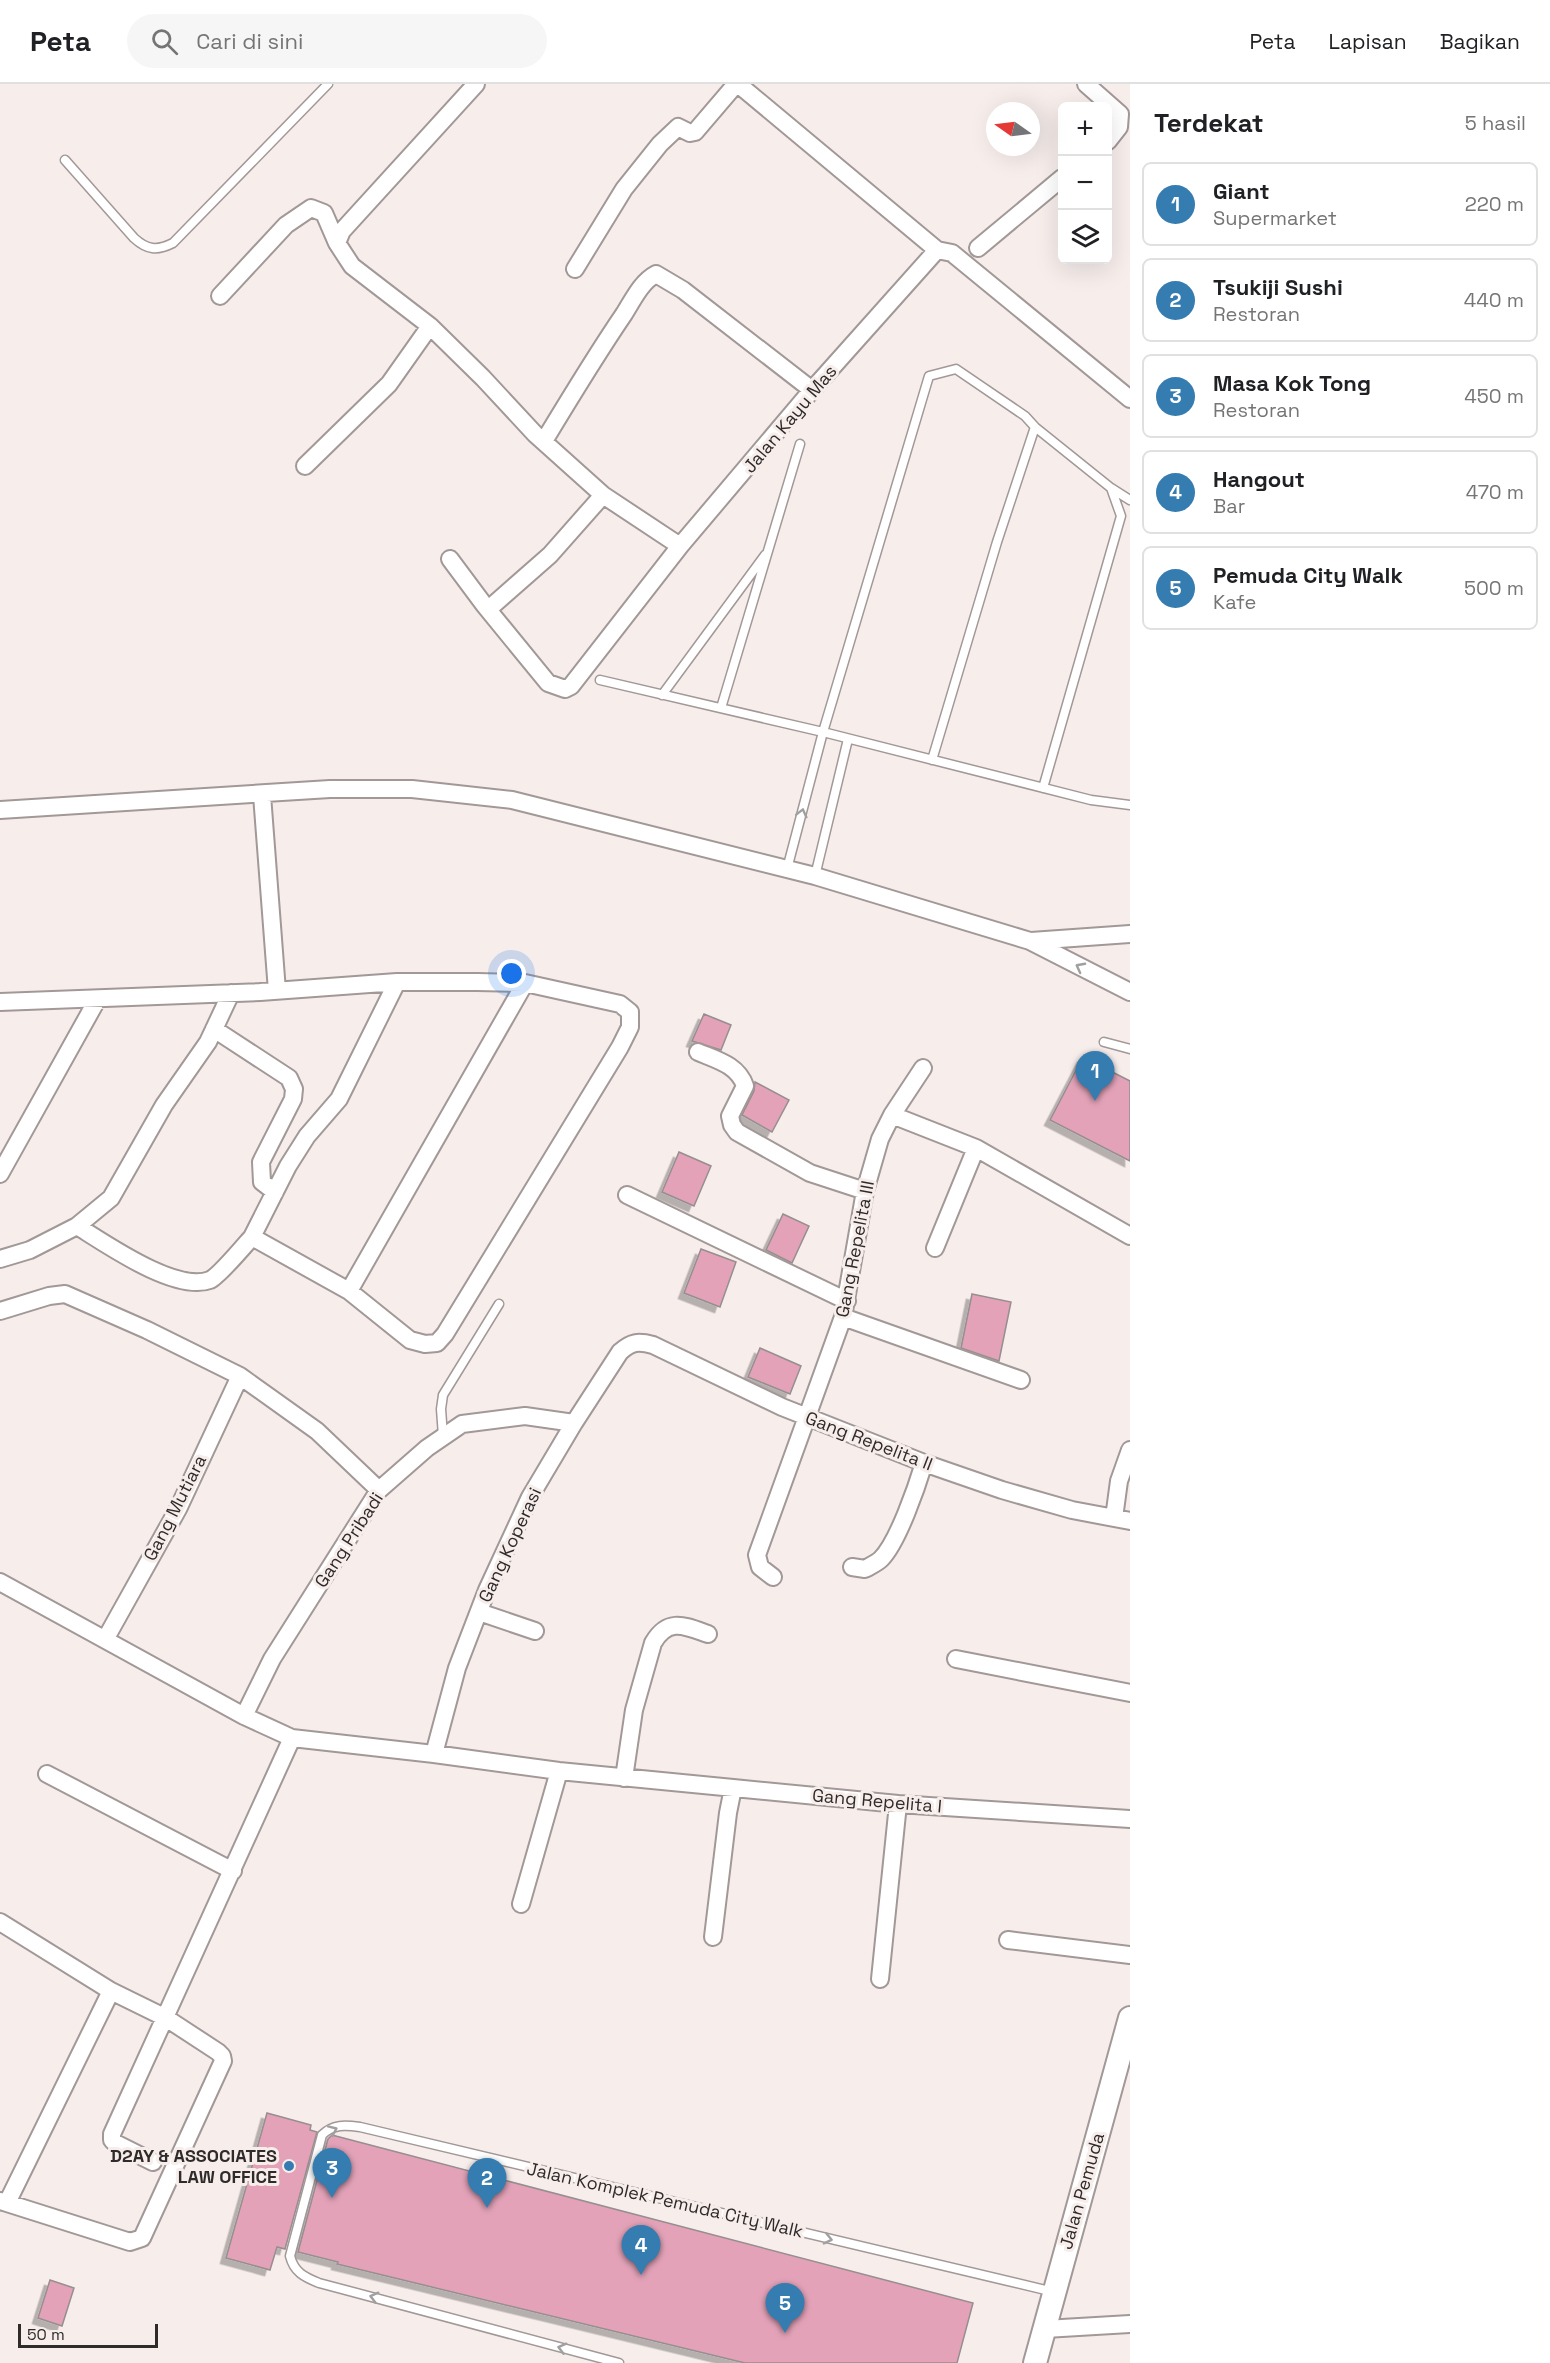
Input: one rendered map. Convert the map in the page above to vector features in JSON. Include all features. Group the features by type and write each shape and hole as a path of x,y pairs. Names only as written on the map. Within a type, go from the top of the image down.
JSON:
{"main road":[{"name":"Jalan Pemuda","path":"1035,2363 1130,2018"}],"street":[{"path":"337,243 342,231 476,84"},
{"path":"575,269 624,189 660,144 678,127 690,133 695,132 737,84 937,250 952,253 1130,399"},
{"path":"1086,84 1106,102"},
{"path":"1112,107 1120,114 1119,127 1112,135"},
{"path":"978,248 1058,181"},
{"path":"220,296 286,225 311,208 324,213 337,243 352,266 430,326 544,441 603,495 680,546"},
{"name":"Jalan Kayu Mas","path":"485,606 548,683 565,689 570,686 680,546 812,390 937,250"},
{"path":"544,441 638,292 649,278 656,274 683,290 812,390"},
{"path":"305,466 389,384 430,326"},
{"path":"450,559 485,606 497,603 550,555 603,495"},
{"path":"0,810 330,789 412,789 512,800 814,876 1030,941 1130,992"},
{"path":"262,795 277,991"},
{"path":"1030,941 1130,934"},
{"path":"77,1226 133,1260 179,1280 195,1283 213,1279 252,1237 288,1166 307,1136 339,1099 397,982"},
{"path":"0,1002 97,1000 277,991 397,982 525,983 620,1004 630,1012 630,1027 620,1047 445,1334 436,1343 425,1344 410,1340 349,1291 252,1237"},
{"path":"349,1291 525,983"},
{"path":"0,1259 30,1251 77,1226 111,1198 164,1105 208,1041 231,993"},
{"path":"0,1174 97,1000"},
{"path":"214,1029 289,1078 294,1089 293,1099 261,1162 262,1182 275,1192"},
{"path":"698,1052 731,1066 742,1076 745,1086 730,1116 737,1132 810,1173 865,1191"},
{"name":"Gang Repelita III","path":"773,1576 760,1568 757,1555 845,1309 865,1191 880,1139 892,1115 923,1068"},
{"path":"892,1115 976,1148 1130,1236"},
{"path":"934,1248 976,1148"},
{"path":"627,1195 845,1309 1021,1380"},
{"path":"0,1311 49,1296 65,1294 147,1330 240,1376 318,1431 380,1490"},
{"name":"Gang Repelita II","path":"620,1352 629,1343 641,1342 653,1345 806,1417 924,1463 1002,1490 1072,1510 1122,1520"},
{"name":"Gang Koperasi","path":"434,1754 457,1668 530,1497 620,1352"},
{"name":"Gang Mutiara","path":"106,1638 178,1509 240,1376"},
{"name":"Gang Pribadi","path":"244,1716 272,1659 380,1490 427,1448 462,1424 525,1416 574,1423"},
{"path":"1122,1520 1119,1481 1130,1450"},
{"path":"852,1567 866,1569 881,1559 914,1494 924,1463"},
{"name":"Gang Repelita I","path":"0,1582 106,1638 244,1716 292,1738 434,1754 559,1772 898,1804 1130,1819"},
{"path":"479,1612 535,1631"},
{"path":"624,1778 634,1710 653,1643 664,1630 671,1626 680,1625 708,1634"},
{"path":"956,1659 1130,1693"},
{"path":"153,2162 115,2143 112,2137 292,1738"},
{"path":"521,1904 559,1772"},
{"path":"48,1774 233,1871"},
{"path":"713,1937 733,1788"},
{"path":"880,1979 898,1804"},
{"path":"0,1922 111,1990 166,2018 222,2056 223,2061 142,2238 130,2242 3,2202 111,1990"},
{"path":"1008,1940 1130,1955"},
{"path":"1045,2329 1130,2324"}],"lane":[{"path":"65,160 143,247 160,250 173,243 328,84"},
{"path":"787,869 823,732 929,376 956,369 1025,416 1035,427 1111,488 1130,500"},
{"path":"932,760 997,542 1035,427"},
{"path":"722,708 800,444"},
{"path":"1043,788 1121,516 1111,488"},
{"path":"662,694 770,549"},
{"path":"600,680 823,732 1091,800 1130,805"},
{"path":"814,876 848,739"},
{"path":"1104,1042 1130,1049"},
{"path":"443,1437 441,1409 443,1395 499,1304"},
{"name":"Jalan Komplek Pemuda City Walk","path":"619,2363 319,2283 298,2272 292,2266 290,2256 322,2135 328,2129 340,2126 360,2127 1054,2292"}],"building":[{"path":"704,1014 731,1025 721,1050 692,1041"},
{"path":"1083,1057 1130,1081 1130,1161 1050,1120"},
{"path":"755,1082 789,1100 772,1132 742,1115 754,1091"},
{"path":"679,1152 711,1166 694,1206 662,1192"},
{"path":"783,1214 809,1226 792,1263 766,1250"},
{"path":"701,1249 736,1262 720,1307 684,1293"},
{"path":"972,1294 1011,1302 999,1361 961,1348"},
{"path":"760,1348 801,1366 790,1394 748,1377"},
{"path":"267,2113 311,2125 310,2130 317,2132 285,2249 277,2247 270,2270 226,2258"},
{"path":"332,2135 973,2303 957,2363 745,2363 337,2264 338,2262 298,2252 328,2139"},
{"path":"50,2280 74,2288 62,2326 38,2318"}],"place":[{"name":"Giant","path":"1095,1101"},
{"name":"D2AY & ASSOCIATES LAW OFFICE","path":"289,2166"},
{"name":"Masa Kok Tong","path":"332,2198"},
{"name":"Tsukiji Sushi","path":"487,2208"},
{"name":"Hangout","path":"641,2275"},
{"name":"Pemuda City Walk","path":"785,2333"}]}
